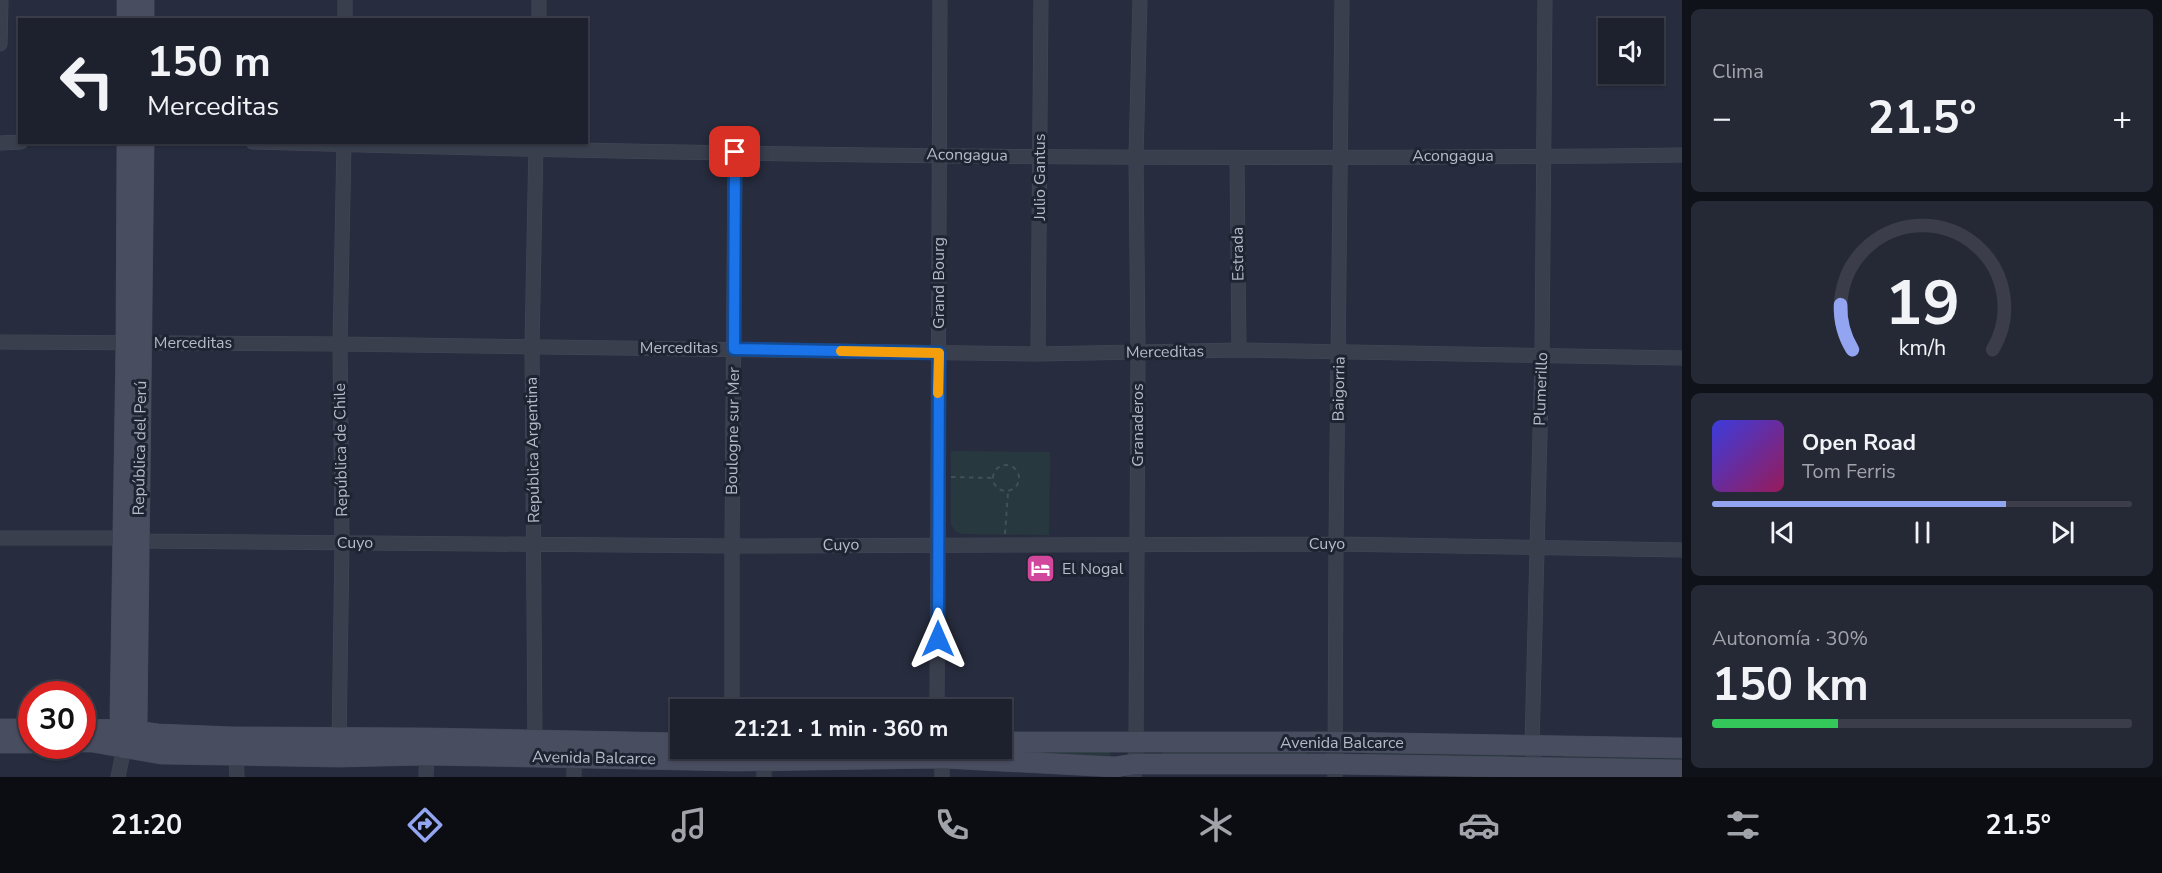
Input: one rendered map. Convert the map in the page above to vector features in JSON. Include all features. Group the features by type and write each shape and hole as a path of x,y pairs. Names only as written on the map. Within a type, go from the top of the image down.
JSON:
{"main road":[{"path":"127,0 127,18"},
{"path":"144,0 144,18"},
{"name":"República del Perú","path":"127,144 134,343"},
{"name":"República del Perú","path":"127,736 134,343 144,144"},
{"path":"0,729 18,729"},
{"name":"Avenida Balcarce","path":"96,732 127,736 161,754 236,745 427,746 670,753"},
{"name":"Avenida Balcarce","path":"96,740 127,736"},
{"name":"Avenida Balcarce","path":"1012,742 1336,742 1682,748"},
{"path":"0,743 18,743"},
{"name":"Avenida Balcarce","path":"574,749 670,744"},
{"name":"Avenida Balcarce","path":"743,759 764,769 941,761 1115,767 1134,771 1682,770"}],"street":[{"path":"0,44 1,0"},
{"path":"345,0 345,18"},
{"path":"539,0 539,18"},
{"name":"Grand Bourg","path":"937,699 940,0"},
{"name":"Julio Gantus","path":"1038,354 1041,0"},
{"name":"Granaderos","path":"1134,771 1138,352 1136,157 1140,0"},
{"name":"Baigorria","path":"1335,771 1342,0"},
{"name":"Plumerillo","path":"1536,772 1533,744 1542,357 1545,0"},
{"path":"0,143 18,142"},
{"name":"Acongagua","path":"344,144 536,146 735,152 1237,158 1682,155"},
{"name":"República de Chile","path":"339,747 342,543 340,344 344,144"},
{"name":"República Argentina","path":"536,146 532,347 538,748"},
{"name":"Boulogne sur Mer","path":"732,699 735,152"},
{"name":"Estrada","path":"1237,158 1239,350"},
{"name":"Merceditas","path":"0,342 340,344 1038,354 1239,350 1682,358"},
{"name":"Cuyo","path":"0,538 732,546 1336,544 1682,550"},
{"name":"República del Perú","path":"118,777 127,736"},
{"path":"236,745 237,777"},
{"path":"426,777 427,746"},
{"path":"574,749 574,777"}],"path":[{"path":"1010,465 1019,475 1016,488 1008,492 996,488 993,478 994,472 1001,466 1010,465"},
{"path":"938,477 993,478"},
{"path":"1004,545 1008,492"}],"shaded area":[{"path":"951,451 1050,452 1049,535 962,534 956,532 951,525"},
{"path":"1012,749 1110,750 1110,761 966,760 1012,759"},
{"path":"1162,751 1306,752 1306,762 1162,761"},
{"path":"1366,751 1509,753 1509,764 1365,761"},
{"path":"1564,754 1682,755 1682,766 1563,765"}],"slow traffic":[{"path":"841,351 939,353 938,393"}],"place":[{"name":"El Nogal","path":"1041,569"}],"route":[{"path":"735,152 734,349 939,353 938,639"}]}
